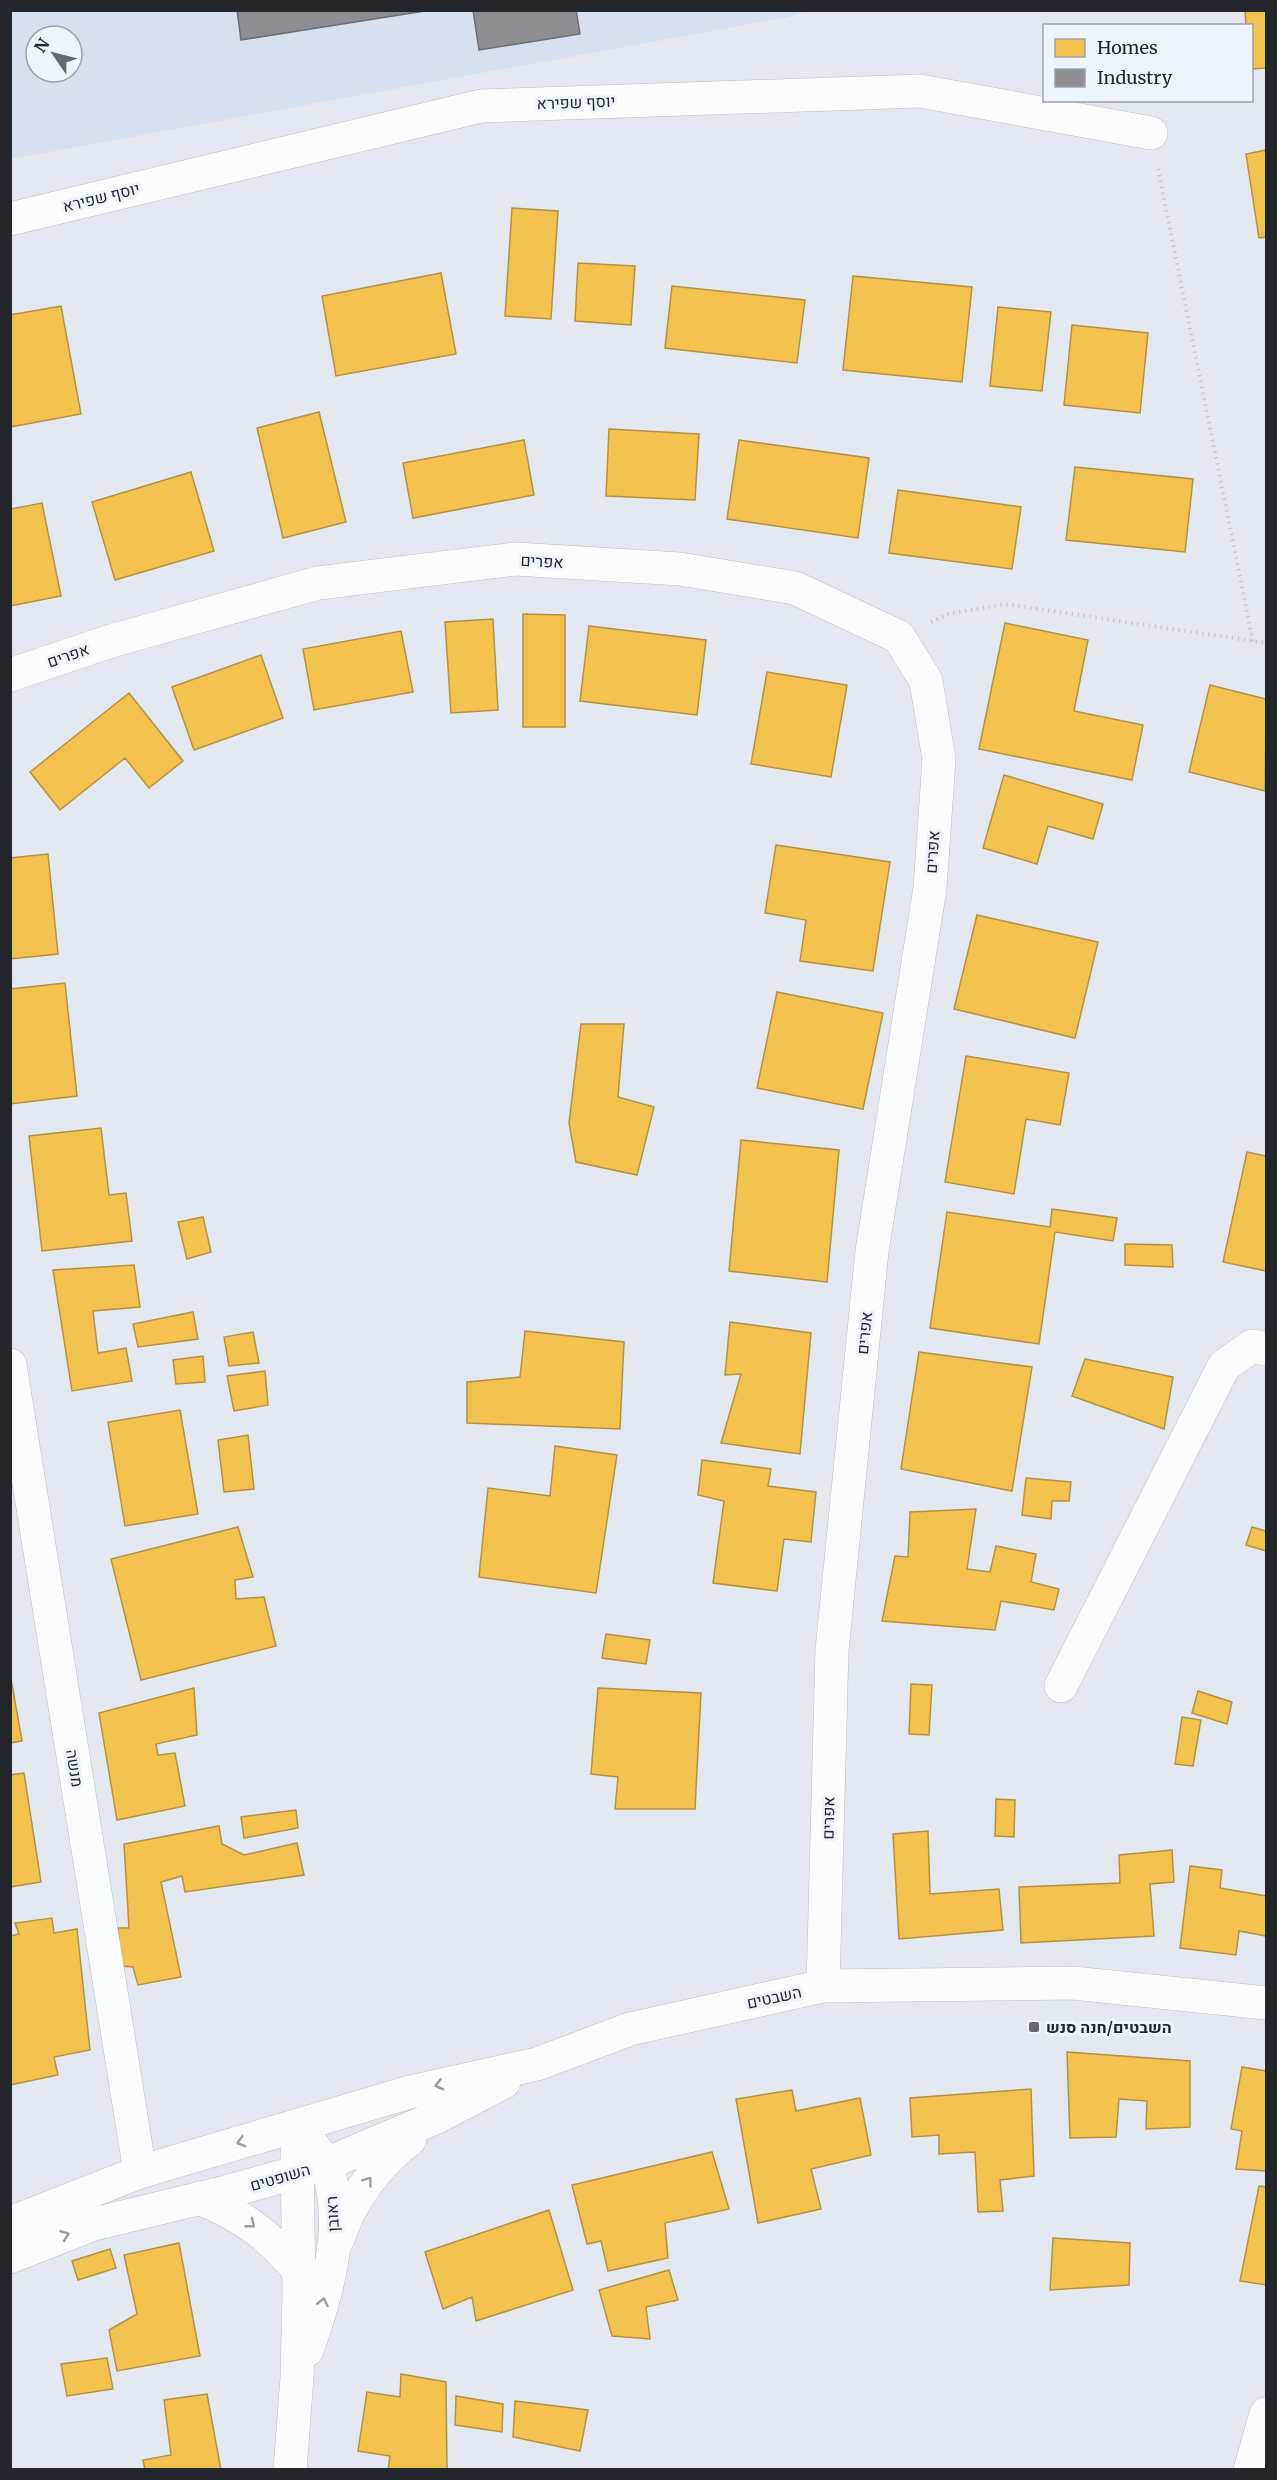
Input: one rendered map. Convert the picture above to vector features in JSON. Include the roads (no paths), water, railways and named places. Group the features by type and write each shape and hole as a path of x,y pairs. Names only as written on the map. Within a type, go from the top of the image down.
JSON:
{"street":[{"name":"יוסף שפירא","path":"10,219 482,106 920,91 1151,133"},
{"name":"אפרים","path":"10,675 111,641 318,583 516,559 680,569 795,588 899,637 926,681 939,759 930,888 872,1251 832,1650 824,1986"},
{"path":"1061,1686 1224,1366 1252,1347 1266,1349"},
{"name":"מנשה","path":"10,1365 140,2172"},
{"name":"השבטים","path":"298,2126 410,2092 537,2064 630,2029 824,1986 1073,1983 1266,2004"},
{"name":"השופטים","path":"10,2257 94,2224 311,2168 437,2117 537,2064"},
{"path":"333,2252 344,2220 376,2170 401,2145 437,2117"},
{"path":"10,2223 140,2172 298,2126"},
{"name":"ראובן","path":"297,2377 320,2314 333,2252 333,2198 311,2168 298,2126"},
{"name":"ראובן","path":"290,2469 297,2377 298,2270 311,2168"},
{"path":"199,2198 242,2217 282,2251 298,2270"},
{"path":"1250,2469 1266,2414"}],"place":[{"name":"השבטים/חנה סנש","path":"1034,2027"}]}
